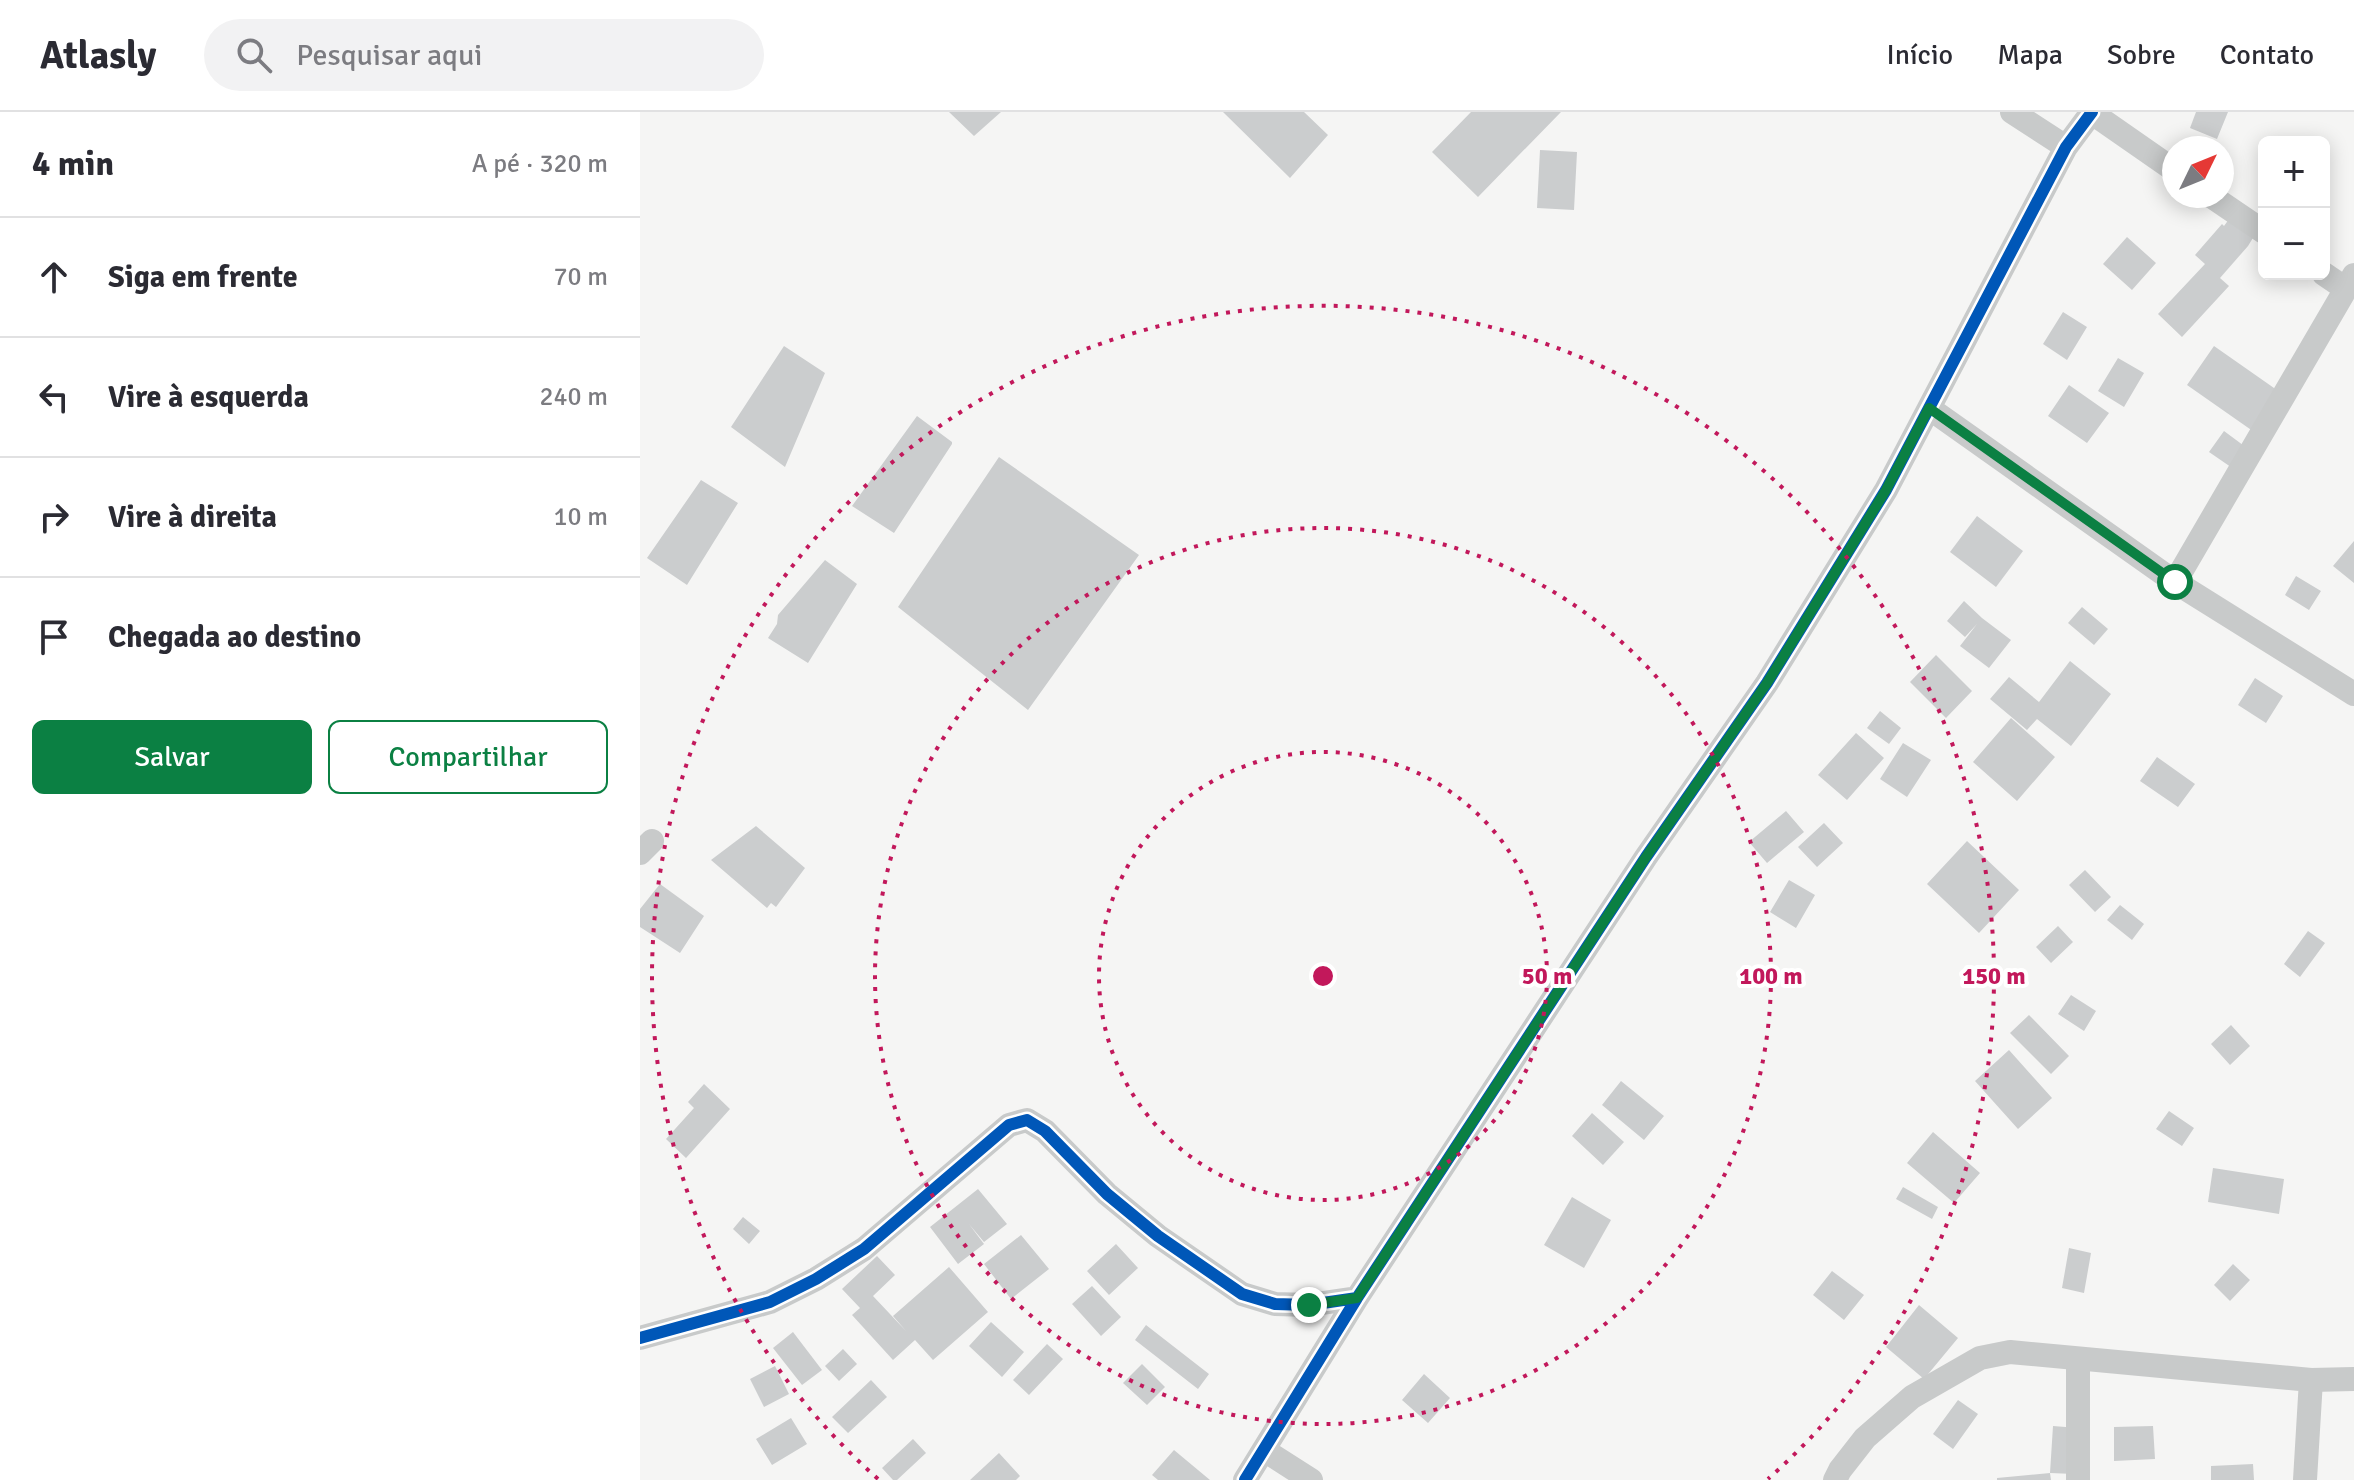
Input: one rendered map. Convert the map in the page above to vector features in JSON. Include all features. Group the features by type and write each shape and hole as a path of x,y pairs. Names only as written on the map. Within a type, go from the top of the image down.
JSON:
{"street":[{"path":"2012,112 2066,147"},
{"path":"1245,1480 1357,1298 1646,857 1767,683 1886,490 2066,147 2092,112 2162,162"},
{"path":"2229,208 2258,228"},
{"path":"2175,582 2350,282 2330,276"},
{"path":"1929,408 2175,582 2354,694"},
{"path":"640,1338 770,1302 816,1279 864,1249 1009,1125 1027,1120 1045,1131 1107,1194 1158,1236 1242,1294 1275,1304 1309,1305 1357,1298"},
{"path":"1843,1477 1865,1438 1912,1397 1980,1358 2010,1352 2311,1380 2354,1379"},
{"path":"2078,1360 2078,1480"},
{"path":"2305,1480 2311,1380"},
{"path":"1264,1450 1311,1480"}],"building":[{"path":"949,112 1001,112 974,136"},
{"path":"1223,112 1304,112 1328,135 1290,178"},
{"path":"1471,112 1561,112 1478,197 1432,152"},
{"path":"2196,112 2228,112 2218,136 2190,128"},
{"path":"1540,150 1577,152 1574,210 1537,208"},
{"path":"2232,215 2256,233 2220,278 2229,286 2182,337 2158,314 2205,264 2195,255"},
{"path":"2127,237 2156,263 2132,290 2103,264"},
{"path":"2063,312 2087,327 2067,360 2043,344"},
{"path":"784,346 825,373 785,467 731,427"},
{"path":"2214,346 2284,395 2257,434 2187,385"},
{"path":"2118,358 2144,373 2124,407 2098,391"},
{"path":"2069,385 2109,413 2087,443 2048,416"},
{"path":"917,416 952,444 894,533 852,506"},
{"path":"2224,431 2255,454 2241,474 2209,452"},
{"path":"999,457 1139,555 1028,710 898,607"},
{"path":"701,480 738,503 687,585 647,558"},
{"path":"1977,516 2023,551 1996,587 1950,552"},
{"path":"2354,541 2354,583 2333,566"},
{"path":"825,560 857,584 808,663 768,638 777,624 778,615"},
{"path":"2296,576 2321,591 2309,610 2285,595"},
{"path":"1964,601 2011,640 1989,668 1960,646 1977,624 1965,637 1947,621"},
{"path":"2082,607 2108,629 2094,645 2068,623"},
{"path":"1936,655 1972,691 1946,718 1910,682"},
{"path":"2070,661 2111,694 2071,746 2037,719 2027,730 1990,699 2009,677 2039,702"},
{"path":"2255,678 2283,696 2266,723 2238,705"},
{"path":"1880,711 1901,728 1889,744 1867,728"},
{"path":"2011,718 2055,757 2017,801 1973,762"},
{"path":"1856,733 1884,758 1847,800 1818,775"},
{"path":"1903,743 1931,760 1907,797 1880,779"},
{"path":"2157,757 2195,784 2178,807 2140,781"},
{"path":"1786,811 1804,832 1767,863 1749,842"},
{"path":"1824,823 1843,843 1817,867 1798,847"},
{"path":"756,826 805,868 776,907 771,903 767,908 711,860"},
{"path":"1967,841 2019,890 1979,933 1927,884"},
{"path":"2085,870 2111,897 2095,912 2069,885"},
{"path":"1789,880 1815,895 1796,928 1770,912"},
{"path":"660,884 704,916 680,953 640,927 640,909"},
{"path":"2120,905 2144,924 2132,940 2107,920"},
{"path":"2058,926 2073,942 2051,963 2036,947"},
{"path":"2308,931 2325,943 2300,977 2284,964"},
{"path":"2071,995 2096,1011 2084,1031 2058,1014"},
{"path":"2029,1015 2069,1056 2051,1074 2010,1033"},
{"path":"2231,1025 2250,1046 2230,1065 2211,1044"},
{"path":"2009,1050 2052,1098 2018,1129 1975,1081"},
{"path":"1621,1081 1664,1116 1644,1140 1602,1105"},
{"path":"704,1084 730,1109 686,1158 666,1139 694,1108 688,1102"},
{"path":"2169,1111 2194,1128 2182,1146 2156,1129"},
{"path":"1592,1113 1624,1142 1603,1165 1572,1136"},
{"path":"1933,1132 1980,1173 1954,1203 1907,1163"},
{"path":"2213,1168 2284,1179 2279,1214 2208,1202"},
{"path":"1903,1187 1938,1207 1932,1219 1896,1199"},
{"path":"978,1189 1007,1224 984,1242 969,1224 984,1244 958,1264 930,1227"},
{"path":"1572,1197 1611,1220 1584,1268 1544,1245"},
{"path":"743,1217 760,1231 749,1244 733,1229"},
{"path":"1021,1235 1049,1269 1011,1299 984,1264"},
{"path":"1116,1244 1138,1268 1109,1295 1087,1271"},
{"path":"2069,1248 2091,1253 2084,1293 2062,1288"},
{"path":"877,1256 895,1275 873,1296 906,1331 893,1316 949,1267 988,1312 933,1360 915,1340 893,1360 852,1315 860,1308 842,1289"},
{"path":"2233,1264 2250,1280 2230,1301 2214,1285"},
{"path":"1832,1271 1864,1295 1844,1320 1813,1295"},
{"path":"1092,1286 1121,1317 1101,1336 1072,1304"},
{"path":"1919,1305 1958,1338 1924,1379 1886,1347"},
{"path":"991,1322 1024,1352 1002,1377 969,1346"},
{"path":"1146,1325 1209,1374 1198,1389 1135,1340"},
{"path":"793,1332 822,1370 802,1385 773,1348"},
{"path":"1047,1344 1063,1359 1029,1395 1013,1380"},
{"path":"843,1349 857,1364 839,1381 825,1366"},
{"path":"1142,1364 1165,1387 1147,1405 1123,1383"},
{"path":"775,1366 789,1394 764,1407 750,1379"},
{"path":"1424,1374 1450,1398 1428,1423 1402,1400"},
{"path":"871,1380 887,1397 848,1433 832,1417"},
{"path":"1958,1400 1978,1414 1953,1449 1933,1434"},
{"path":"791,1418 807,1444 772,1465 756,1439"},
{"path":"2053,1426 2078,1428 2074,1474 2050,1473"},
{"path":"2153,1426 2155,1459 2114,1461 2114,1427"},
{"path":"913,1439 926,1453 897,1480 893,1480 882,1468"},
{"path":"1174,1450 1210,1480 1158,1480 1152,1475"},
{"path":"999,1453 1020,1476 1016,1480 970,1480"},
{"path":"2253,1464 2254,1480 2211,1480 2211,1466"},
{"path":"2050,1473 2051,1480 1997,1480 1997,1478"}],"cycle path":[{"path":"1245,1480 1357,1298 1646,857 1767,683 1886,490 2066,147 2092,112"},
{"path":"640,1338 770,1302 816,1279 864,1249 1009,1125 1027,1120 1045,1131 1107,1194 1158,1236 1242,1294 1275,1304 1309,1305 1357,1298"}],"route":[{"path":"1309,1305 1357,1298 1646,857 1767,683 1886,490 1929,408 2175,582"}]}
